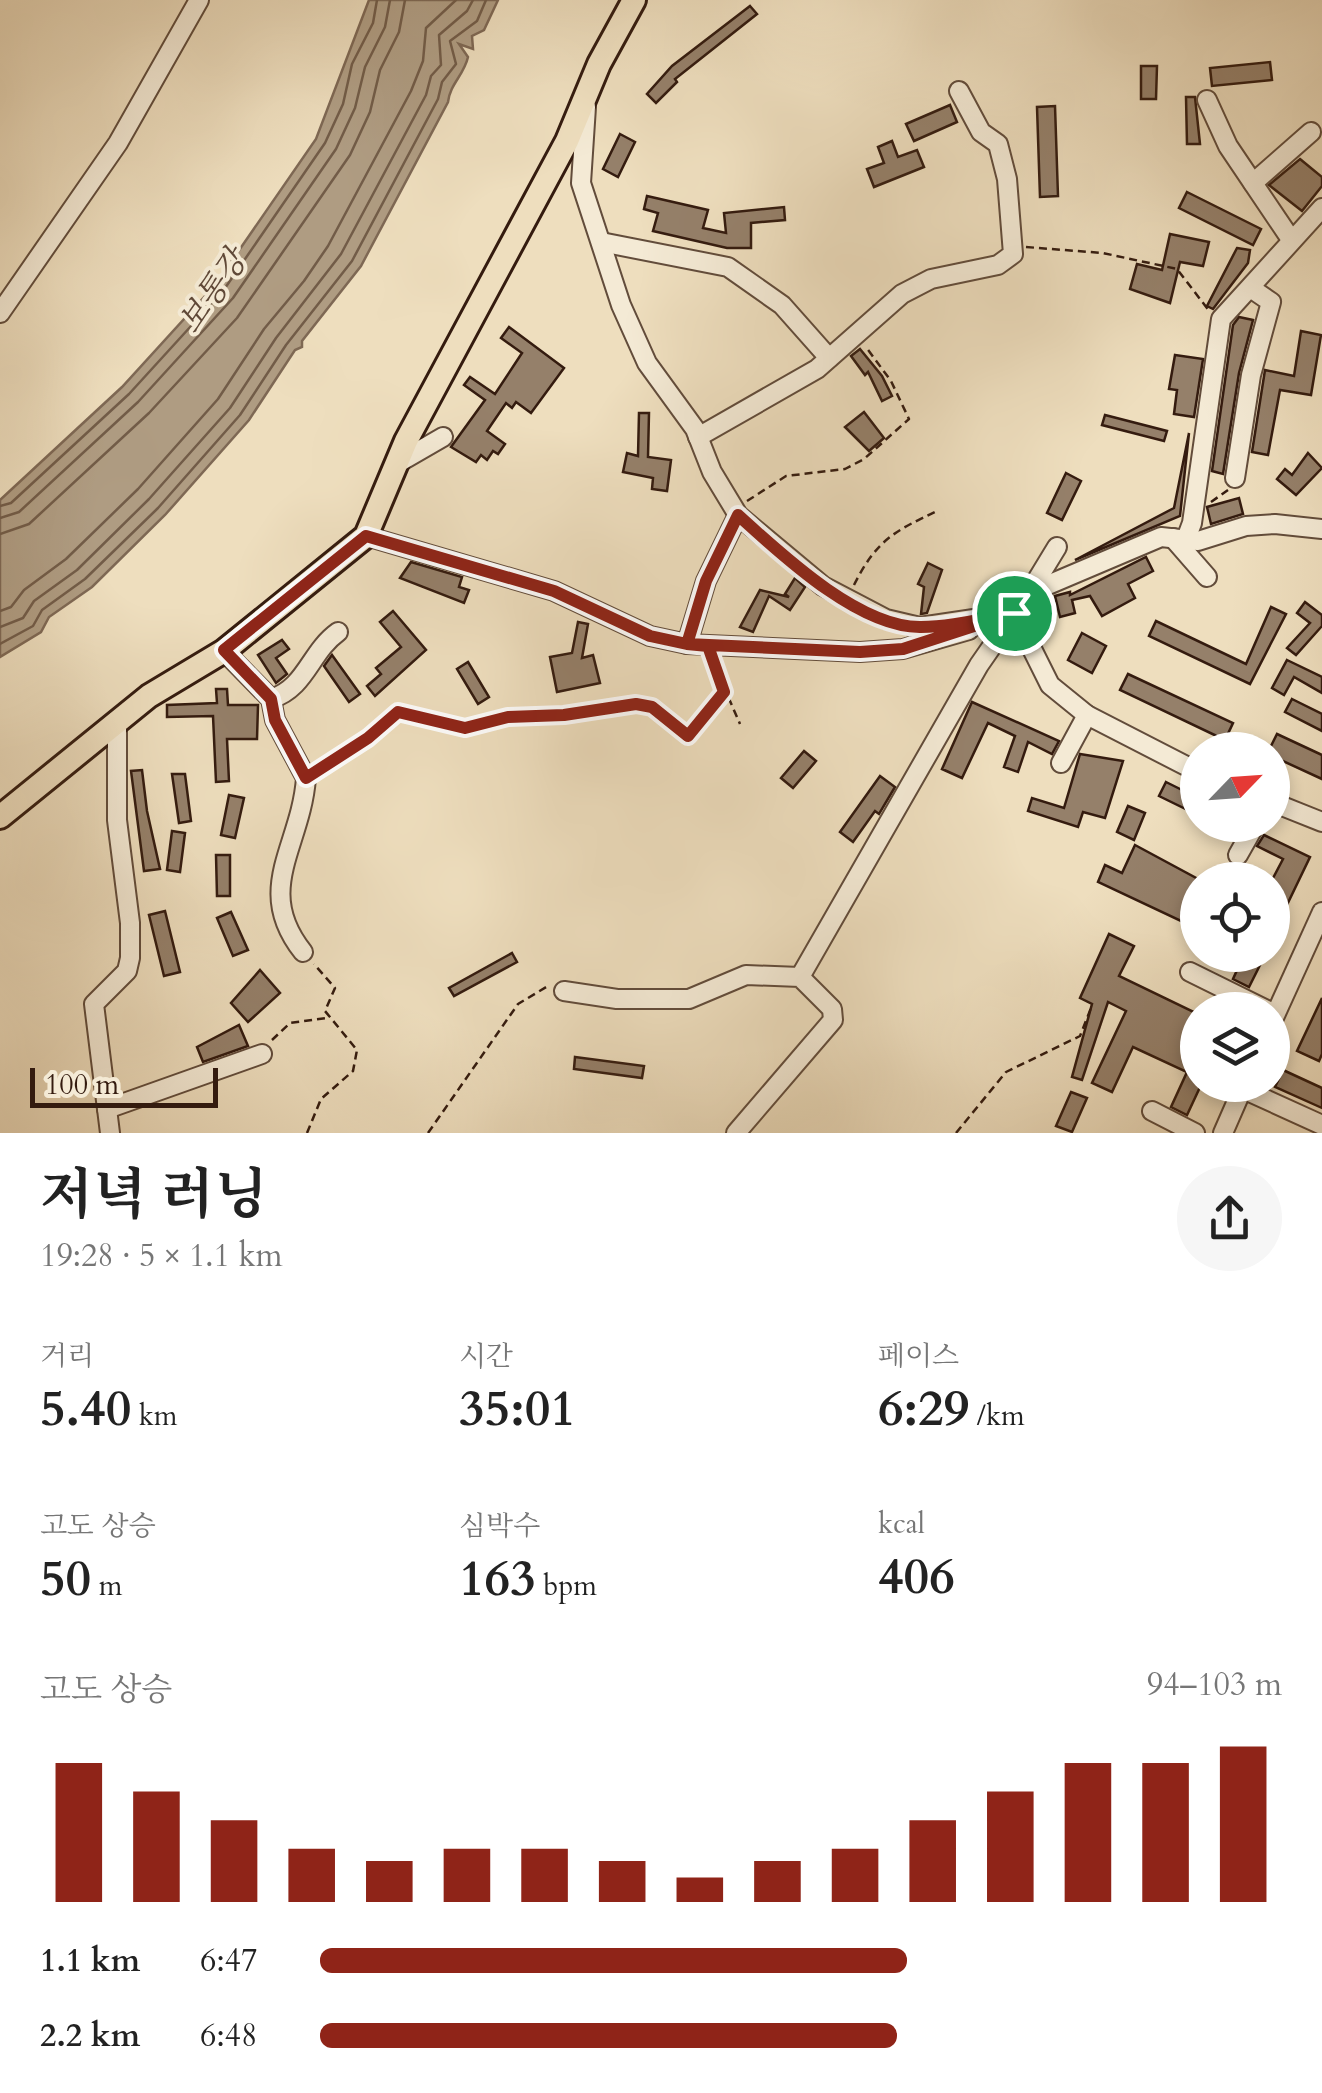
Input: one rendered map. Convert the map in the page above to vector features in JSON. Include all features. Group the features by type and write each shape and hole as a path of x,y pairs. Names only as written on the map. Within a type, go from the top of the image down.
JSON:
{"main road":[{"path":"0,818 117,720 224,650 366,536 398,464 567,141 634,0"}],"street":[{"path":"0,313 118,142 199,0"},
{"path":"698,437 830,358 916,286 998,265 1013,254 1007,180 998,144 981,132 959,91"},
{"path":"587,94 579,172 620,306 647,363 698,437 712,472 736,512 780,553 846,600 886,620 920,628 1014,613"},
{"path":"1206,100 1228,146 1290,238"},
{"path":"1252,183 1311,132"},
{"path":"1180,539 1194,506 1219,325 1290,238 1322,208"},
{"path":"601,242 728,266 782,305 830,358"},
{"path":"1236,478 1251,375 1271,302 1252,289"},
{"path":"398,464 443,436"},
{"path":"687,644 706,581 736,512"},
{"path":"1029,593 1148,541 1198,541 1246,526 1322,530"},
{"path":"366,536 554,591 650,636 687,644 903,649 1014,613"},
{"path":"1180,539 1207,577"},
{"path":"800,977 849,885 1057,547"},
{"path":"1014,613 1050,685 1088,715 1180,763"},
{"path":"271,699 296,686 319,646 338,632"},
{"path":"224,650 271,699 275,720 306,778 279,888 278,910 304,952"},
{"path":"1060,763 1088,715"},
{"path":"110,1133 94,1004 127,970 130,945 117,820 117,720"},
{"path":"1290,809 1322,822"},
{"path":"1238,855 1245,842"},
{"path":"1283,992 1322,912"},
{"path":"1190,972 1228,992"},
{"path":"564,991 617,998 690,1000 746,975 800,977 832,1009 833,1020 736,1133"},
{"path":"107,1109 262,1054"},
{"path":"1223,1133 1237,1102"},
{"path":"1275,1102 1322,1125"},
{"path":"1152,1112 1196,1133"}],"path":[{"path":"1013,254 1027,246 1103,253 1176,269 1219,325"},
{"path":"736,512 786,476 845,468 864,459 909,419 886,372 856,335"},
{"path":"1194,506 1224,496 1236,478"},
{"path":"846,600 866,560 888,536 939,510"},
{"path":"708,646 740,724"},
{"path":"306,778 368,738 398,712 465,728 508,717 564,715 636,704 652,707 688,736 724,692"},
{"path":"304,952 335,988 325,1011 328,1018 358,1050 353,1071 321,1098 307,1133"},
{"path":"428,1133 518,1004 546,986 564,991"},
{"path":"956,1133 1006,1072 1080,1036 1091,1008"},
{"path":"262,1054 290,1023 328,1018"}],"water":[{"name":"보통강","path":"369,0 498,0 484,30 472,36 473,49 459,44 468,57 466,63 361,266 302,341 302,347 295,350 249,420 165,515 92,587 49,617 41,632 0,657 0,500 122,387 215,285 316,139"}],"building":[{"path":"750,6 757,14 675,79 677,82 656,103 647,94 672,66"},
{"path":"1270,62 1272,80 1212,86 1210,68"},
{"path":"1141,66 1157,66 1156,99 1141,99"},
{"path":"1186,97 1195,97 1200,144 1187,144"},
{"path":"950,105 957,122 914,141 906,124"},
{"path":"1055,106 1058,196 1040,197 1037,107"},
{"path":"620,134 635,142 618,177 603,169"},
{"path":"892,141 898,157 917,150 924,167 874,187 867,169 884,163 878,147"},
{"path":"1300,159 1322,177 1322,186 1302,211 1269,185"},
{"path":"1187,192 1261,229 1253,245 1179,208"},
{"path":"647,196 708,210 703,228 726,233 724,213 784,207 785,220 751,223 751,248 727,248 653,231 658,213 644,209"},
{"path":"1170,234 1209,242 1203,266 1180,262 1170,303 1130,289 1137,264 1162,270"},
{"path":"1237,248 1250,250 1248,263 1213,309 1207,306"},
{"path":"1239,317 1253,320 1239,373 1223,474 1212,471 1233,325"},
{"path":"509,327 564,368 531,413 516,402 512,408 506,403 487,431 505,444 498,454 493,451 487,460 481,455 476,462 451,447 485,400 464,385 470,377 495,394 522,353 501,338"},
{"path":"1301,331 1321,335 1311,395 1280,390 1268,455 1252,452 1265,370 1294,376"},
{"path":"860,349 892,396 882,401 868,372 865,375 851,356"},
{"path":"1175,355 1203,359 1194,417 1174,414 1177,390 1169,389"},
{"path":"864,412 884,438 869,451 845,427"},
{"path":"639,413 649,413 648,457 671,460 667,491 652,489 653,478 623,472 627,453 638,456"},
{"path":"1105,415 1167,431 1164,441 1102,425"},
{"path":"1189,433 1180,516 1075,560 1174,508"},
{"path":"1308,453 1322,468 1296,495 1277,479 1285,469 1292,475"},
{"path":"1066,473 1081,481 1062,520 1047,513"},
{"path":"1239,498 1243,514 1211,524 1207,507"},
{"path":"1146,557 1153,571 1128,584 1135,598 1102,616 1090,596 1072,600 1075,613 1060,617 1055,596 1070,595"},
{"path":"411,562 462,577 459,587 469,590 464,603 400,578"},
{"path":"928,563 942,570 927,613 921,614 924,587 918,584"},
{"path":"795,578 805,587 790,610 769,596 753,632 740,627 760,590 789,597 785,594"},
{"path":"1305,602 1322,615 1322,626 1296,655 1287,648 1310,623 1297,613"},
{"path":"1271,607 1286,614 1250,684 1149,636 1156,621 1246,664"},
{"path":"393,611 426,650 375,696 367,686 381,674 376,668 401,647 380,622"},
{"path":"578,622 588,624 582,658 593,655 600,683 557,692 550,657 572,653"},
{"path":"1082,633 1106,646 1092,673 1068,660"},
{"path":"282,640 289,649 276,658 287,674 276,683 258,655"},
{"path":"332,655 360,694 349,702 324,666"},
{"path":"1287,660 1322,677 1322,693 1294,677 1284,695 1272,688"},
{"path":"468,662 489,697 478,704 457,669"},
{"path":"1128,674 1233,723 1229,732 1208,732 1120,690"},
{"path":"216,689 227,689 228,705 258,705 257,739 227,739 229,781 216,782 213,716 167,717 167,705 217,703"},
{"path":"1292,699 1322,714 1322,731 1285,712"},
{"path":"972,702 1059,741 1052,754 1028,742 1018,772 1004,767 1015,736 988,723 962,778 942,769"},
{"path":"1290,740 1322,755 1322,779 1290,764"},
{"path":"804,751 816,761 793,788 781,778"},
{"path":"1080,754 1123,761 1105,818 1083,812 1078,827 1028,811 1032,798 1064,808"},
{"path":"142,770 160,869 144,871 131,771"},
{"path":"172,774 185,774 191,821 179,823"},
{"path":"880,776 895,787 879,814 875,811 853,842 840,832"},
{"path":"1166,782 1180,789 1180,806 1159,796"},
{"path":"229,795 244,798 235,838 221,835"},
{"path":"1128,806 1145,813 1134,840 1117,832"},
{"path":"172,831 185,833 180,872 167,870"},
{"path":"1260,842 1279,842 1310,857 1290,899 1290,862 1281,862 1283,859 1257,846"},
{"path":"1135,845 1180,869 1180,921 1098,882 1105,865 1122,873"},
{"path":"216,855 230,855 230,896 217,896"},
{"path":"165,911 180,972 164,976 149,915"},
{"path":"231,912 248,950 233,956 217,918"},
{"path":"1109,934 1134,946 1119,976 1180,1005 1180,1069 1133,1047 1112,1092 1092,1083 1126,1011 1108,1002 1082,1080 1072,1077 1092,1004 1080,998"},
{"path":"512,953 517,962 454,996 449,988"},
{"path":"260,970 280,993 248,1022 231,1003"},
{"path":"1236,972 1256,972 1249,987 1233,979"},
{"path":"1322,998 1322,1054 1319,1061 1297,1051"},
{"path":"239,1025 248,1046 203,1062 197,1047"},
{"path":"575,1057 644,1066 642,1078 574,1069"},
{"path":"1290,1073 1322,1088 1322,1108 1290,1094"},
{"path":"1180,1087 1180,1102 1193,1102 1187,1115 1171,1107"},
{"path":"1071,1092 1087,1098 1072,1132 1056,1126"}],"route":[{"path":"1014,613 903,649 860,652 775,645 687,644 650,636 569,596 366,536 224,650 271,699 275,720 306,778 314,777 338,754 368,738 398,712 465,728 508,717 564,715 636,704 652,707 688,736 724,692 708,646 687,644 706,581 738,515 823,586 886,620 920,628 1014,613"}]}
